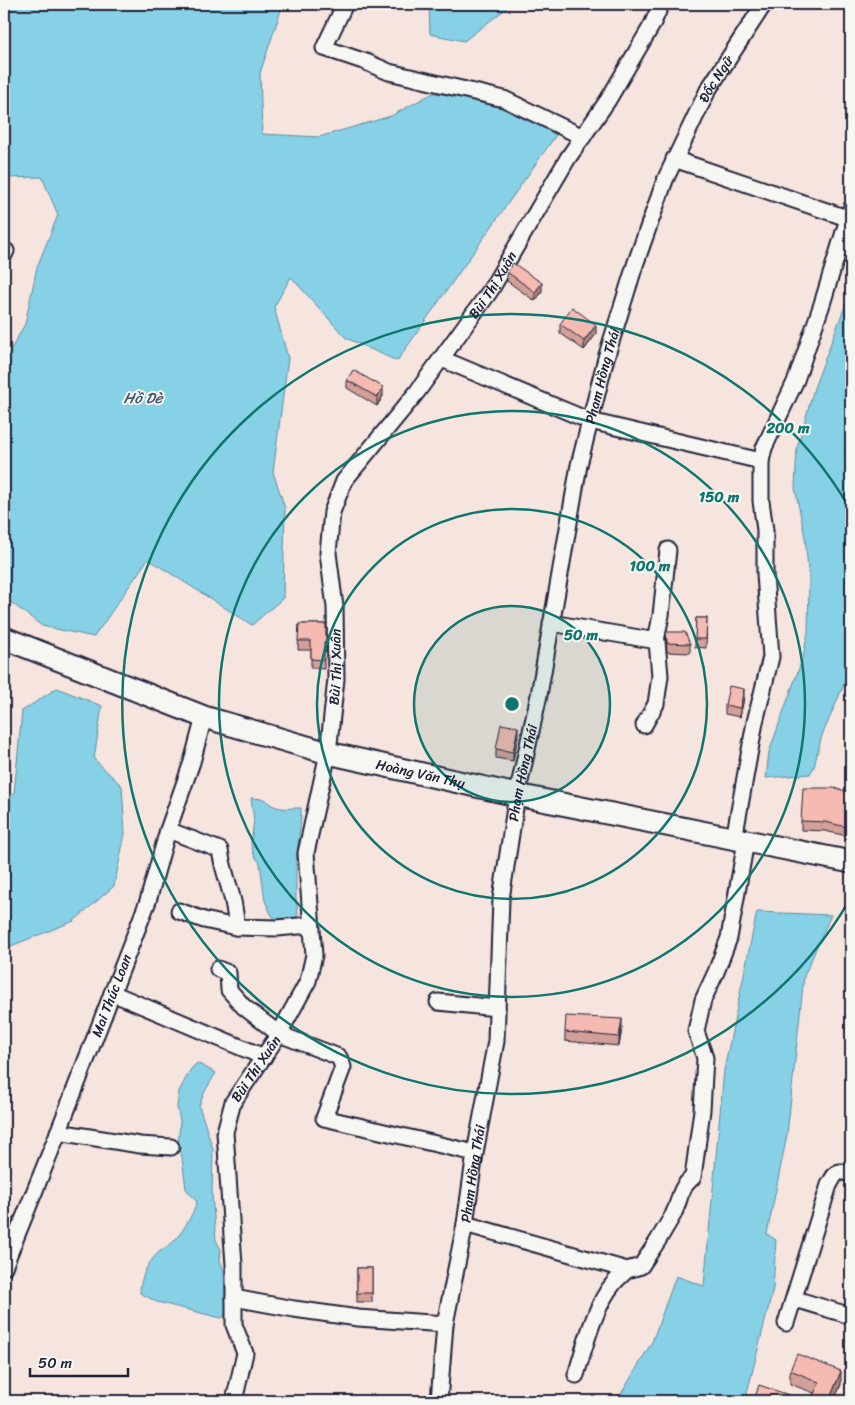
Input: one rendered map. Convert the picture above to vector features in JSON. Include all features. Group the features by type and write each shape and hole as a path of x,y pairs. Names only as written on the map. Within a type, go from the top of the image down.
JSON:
{"main road":[{"name":"Hoàng Văn Thụ","path":"4,638 204,716 328,753 517,795 851,862"}],"street":[{"path":"346,4 324,48 389,72 504,99 582,136"},
{"name":"Bùi Thị Xuân","path":"234,1401 245,1353 234,1325 234,1265 225,1132 233,1102 279,1034 308,981 314,955 310,925 306,853 328,753 336,679 335,607 328,553 332,512 344,481 417,392 490,290 568,158 613,92 652,25 661,4"},
{"name":"Đốc Ngữ","path":"674,159 708,90 764,4"},
{"path":"576,1375 586,1342 602,1302 612,1285 627,1270 641,1266 661,1237 672,1216 682,1186 693,1177 702,1110 705,1058 696,1031 703,1000 716,972 728,938 755,722 771,657 765,574 765,530 761,501 761,461 764,448 796,380 822,304 849,213 674,159"},
{"name":"Phạm Hồng Thái","path":"439,1401 445,1324 496,1041 501,899 517,795 539,694 580,465 590,421 606,358 635,265 674,159"},
{"path":"442,359 590,421 761,461"},
{"path":"644,725 656,704 660,676 656,641 661,615 668,550"},
{"path":"552,623 656,641"},
{"name":"Mai Thúc Loan","path":"4,1267 148,901 168,830 192,762 204,716"},
{"path":"168,830 220,850 223,869 232,893 236,911 236,927"},
{"path":"179,911 204,920 236,927 277,928 310,925"},
{"path":"218,969 228,973 229,990 244,1007 279,1034 339,1057 343,1067 324,1118 475,1153"},
{"path":"112,993 264,1056"},
{"path":"438,1002 498,1008"},
{"path":"58,1132 171,1148"},
{"path":"786,1323 829,1185 835,1173 851,1174"},
{"path":"464,1224 627,1270"},
{"path":"234,1298 358,1318 445,1324"},
{"path":"795,1299 851,1316"}],"water":[{"name":"Hồ Dè","path":"4,4 283,4 260,73 262,134 319,137 391,116 433,93 499,100 556,135 397,361 346,338 291,277 274,307 288,358 273,472 285,508 283,598 252,625 148,559 94,637 42,626 4,597 4,362 25,324 37,267 58,215 42,177 4,178"},
{"path":"429,4 512,4 464,41 430,34"},
{"path":"851,290 851,431 846,442 845,461 851,478 851,668 821,738 814,767 810,774 766,778 769,752 803,657 808,632 809,581 805,537 795,488 797,448 815,385"},
{"path":"57,688 102,706 94,759 122,786 125,834 114,886 74,921 11,946 4,952 4,800 14,794 22,711"},
{"path":"251,798 264,799 281,808 301,808 296,862 298,914 294,921 276,920 265,901 260,863 254,855 251,844 254,820"},
{"path":"757,912 831,915 804,976 787,1135 767,1234 776,1240 773,1289 745,1401 617,1401 652,1342 676,1276 704,1286 724,1070"},
{"path":"197,1063 216,1073 205,1091 199,1106 213,1149 212,1195 216,1240 221,1250 220,1260 224,1271 226,1315 221,1318 157,1302 140,1293 141,1281 148,1265 160,1251 172,1243 179,1235 191,1217 197,1202 186,1189 182,1157 178,1147 180,1121 177,1107 179,1091 191,1069"}],"building":[{"path":"513,263 542,283 535,292 507,272"},
{"path":"572,307 596,325 584,341 560,324"},
{"path":"353,370 383,387 377,397 347,380"},
{"path":"696,618 707,618 706,639 695,639"},
{"path":"299,624 326,624 324,660 311,659 311,641 298,641"},
{"path":"666,632 685,632 690,644 667,643"},
{"path":"729,686 744,689 740,708 725,705"},
{"path":"501,724 518,727 513,752 496,749"},
{"path":"803,788 834,788 851,792 851,828 825,822 801,821"},
{"path":"566,1016 622,1019 619,1037 565,1032"},
{"path":"357,1268 372,1268 372,1293 357,1293"},
{"path":"797,1354 841,1371 829,1401 812,1399 819,1382 790,1370"},
{"path":"759,1385 807,1401 754,1401"}]}
